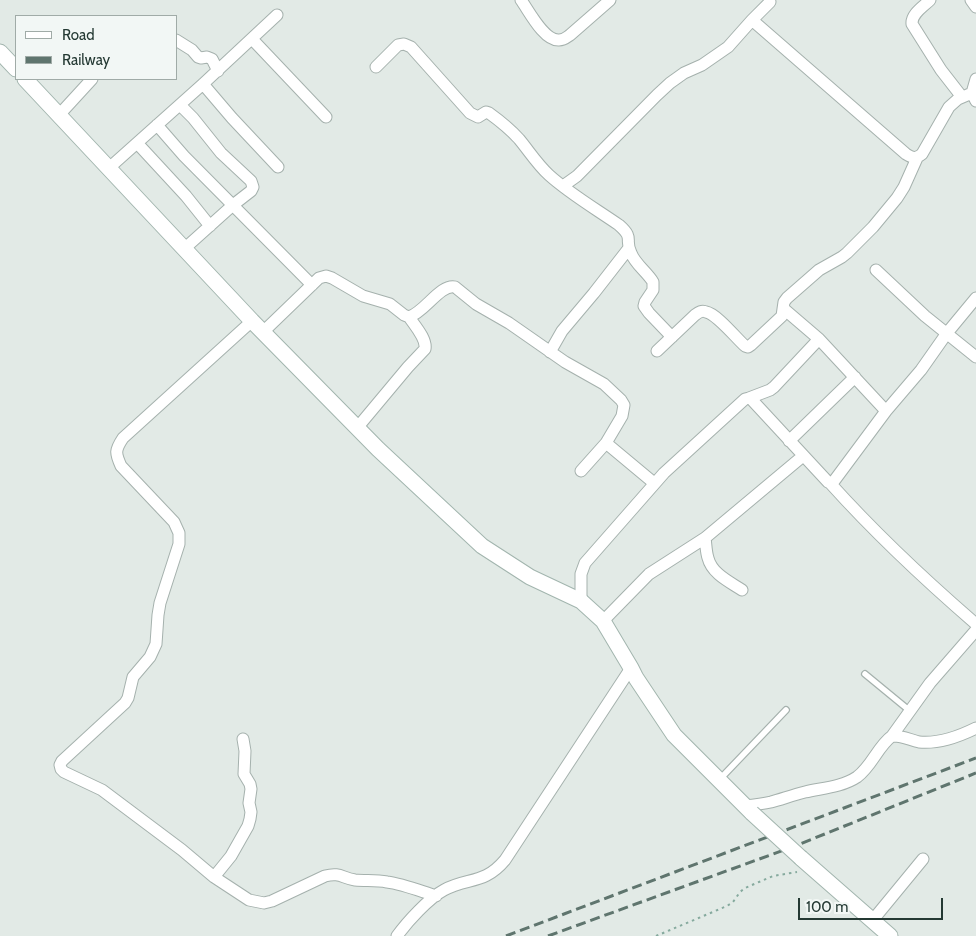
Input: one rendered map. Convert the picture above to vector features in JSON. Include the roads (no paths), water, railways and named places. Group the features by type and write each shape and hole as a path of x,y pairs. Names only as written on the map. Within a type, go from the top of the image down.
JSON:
{"street":[{"path":"521,0 541,30 558,41 570,35 610,0"},
{"path":"930,0 914,15 912,24 941,70 970,97"},
{"path":"971,0 976,7"},
{"path":"563,186 577,176 606,148 657,94 684,73 702,65 728,47 770,1"},
{"path":"109,168 277,16"},
{"path":"752,20 906,154 917,158"},
{"path":"252,39 326,117"},
{"path":"178,41 192,50 198,57 212,59 218,71"},
{"path":"376,67 398,45 404,44 411,47 470,113 478,117 486,112 508,128 549,175 627,231 629,248 633,257 654,282 653,290 644,306 672,336"},
{"path":"0,52 15,68"},
{"path":"970,97 976,79"},
{"path":"26,80 262,332 378,449 482,546 530,577 581,601 603,621 636,678 674,735 748,810 890,936"},
{"path":"59,115 91,80"},
{"path":"204,84 232,118 278,166"},
{"path":"657,351 698,312 704,311 715,316 743,345 748,347 780,318 783,314 784,302 787,298 819,270 847,253 882,217 904,187 917,158 926,150 949,108 954,102 970,97"},
{"path":"180,105 221,153 251,181 253,187 184,249"},
{"path":"157,126 312,285"},
{"path":"137,143 210,226"},
{"path":"550,352 562,331 629,248"},
{"path":"876,270 925,316 976,357"},
{"path":"262,332 323,277 332,278 363,296 390,304 409,317 425,341 425,350 408,367 357,428"},
{"path":"409,317 417,314 446,288 453,286 476,304 509,323 565,362 604,384 624,405 622,416 606,443 581,470"},
{"path":"830,483 834,481 886,411 922,370 947,333 976,298"},
{"path":"784,309 819,339 886,411"},
{"path":"252,321 123,438 118,445 116,456 122,466 174,522 179,533 179,544 160,603 156,644 150,658 133,677 125,703 62,760 61,769 102,790 178,847 214,877 249,900 264,903 272,901 333,874 356,880 386,882 436,896"},
{"path":"581,601 580,580 583,566 654,483 746,399 774,387 819,339"},
{"path":"789,441 855,377"},
{"path":"749,398 883,539 976,624"},
{"path":"606,443 654,483"},
{"path":"603,621 649,574 705,538 803,456"},
{"path":"705,538 708,559 711,565 721,576 742,590"},
{"path":"748,810 856,778 871,763 892,736 930,682 976,630"},
{"path":"398,936 415,915 436,896 448,888 485,877 499,867 630,668"},
{"path":"892,736 935,742 947,740 976,728"},
{"path":"214,877 231,856 250,819 249,803 251,789 244,774 245,751 243,739"},
{"path":"872,921 923,859"}],"lane":[{"path":"865,674 910,711"},
{"path":"718,780 786,710"}],"railway":[{"path":"506,936 976,758"},
{"path":"548,936 795,846 976,773"}]}
